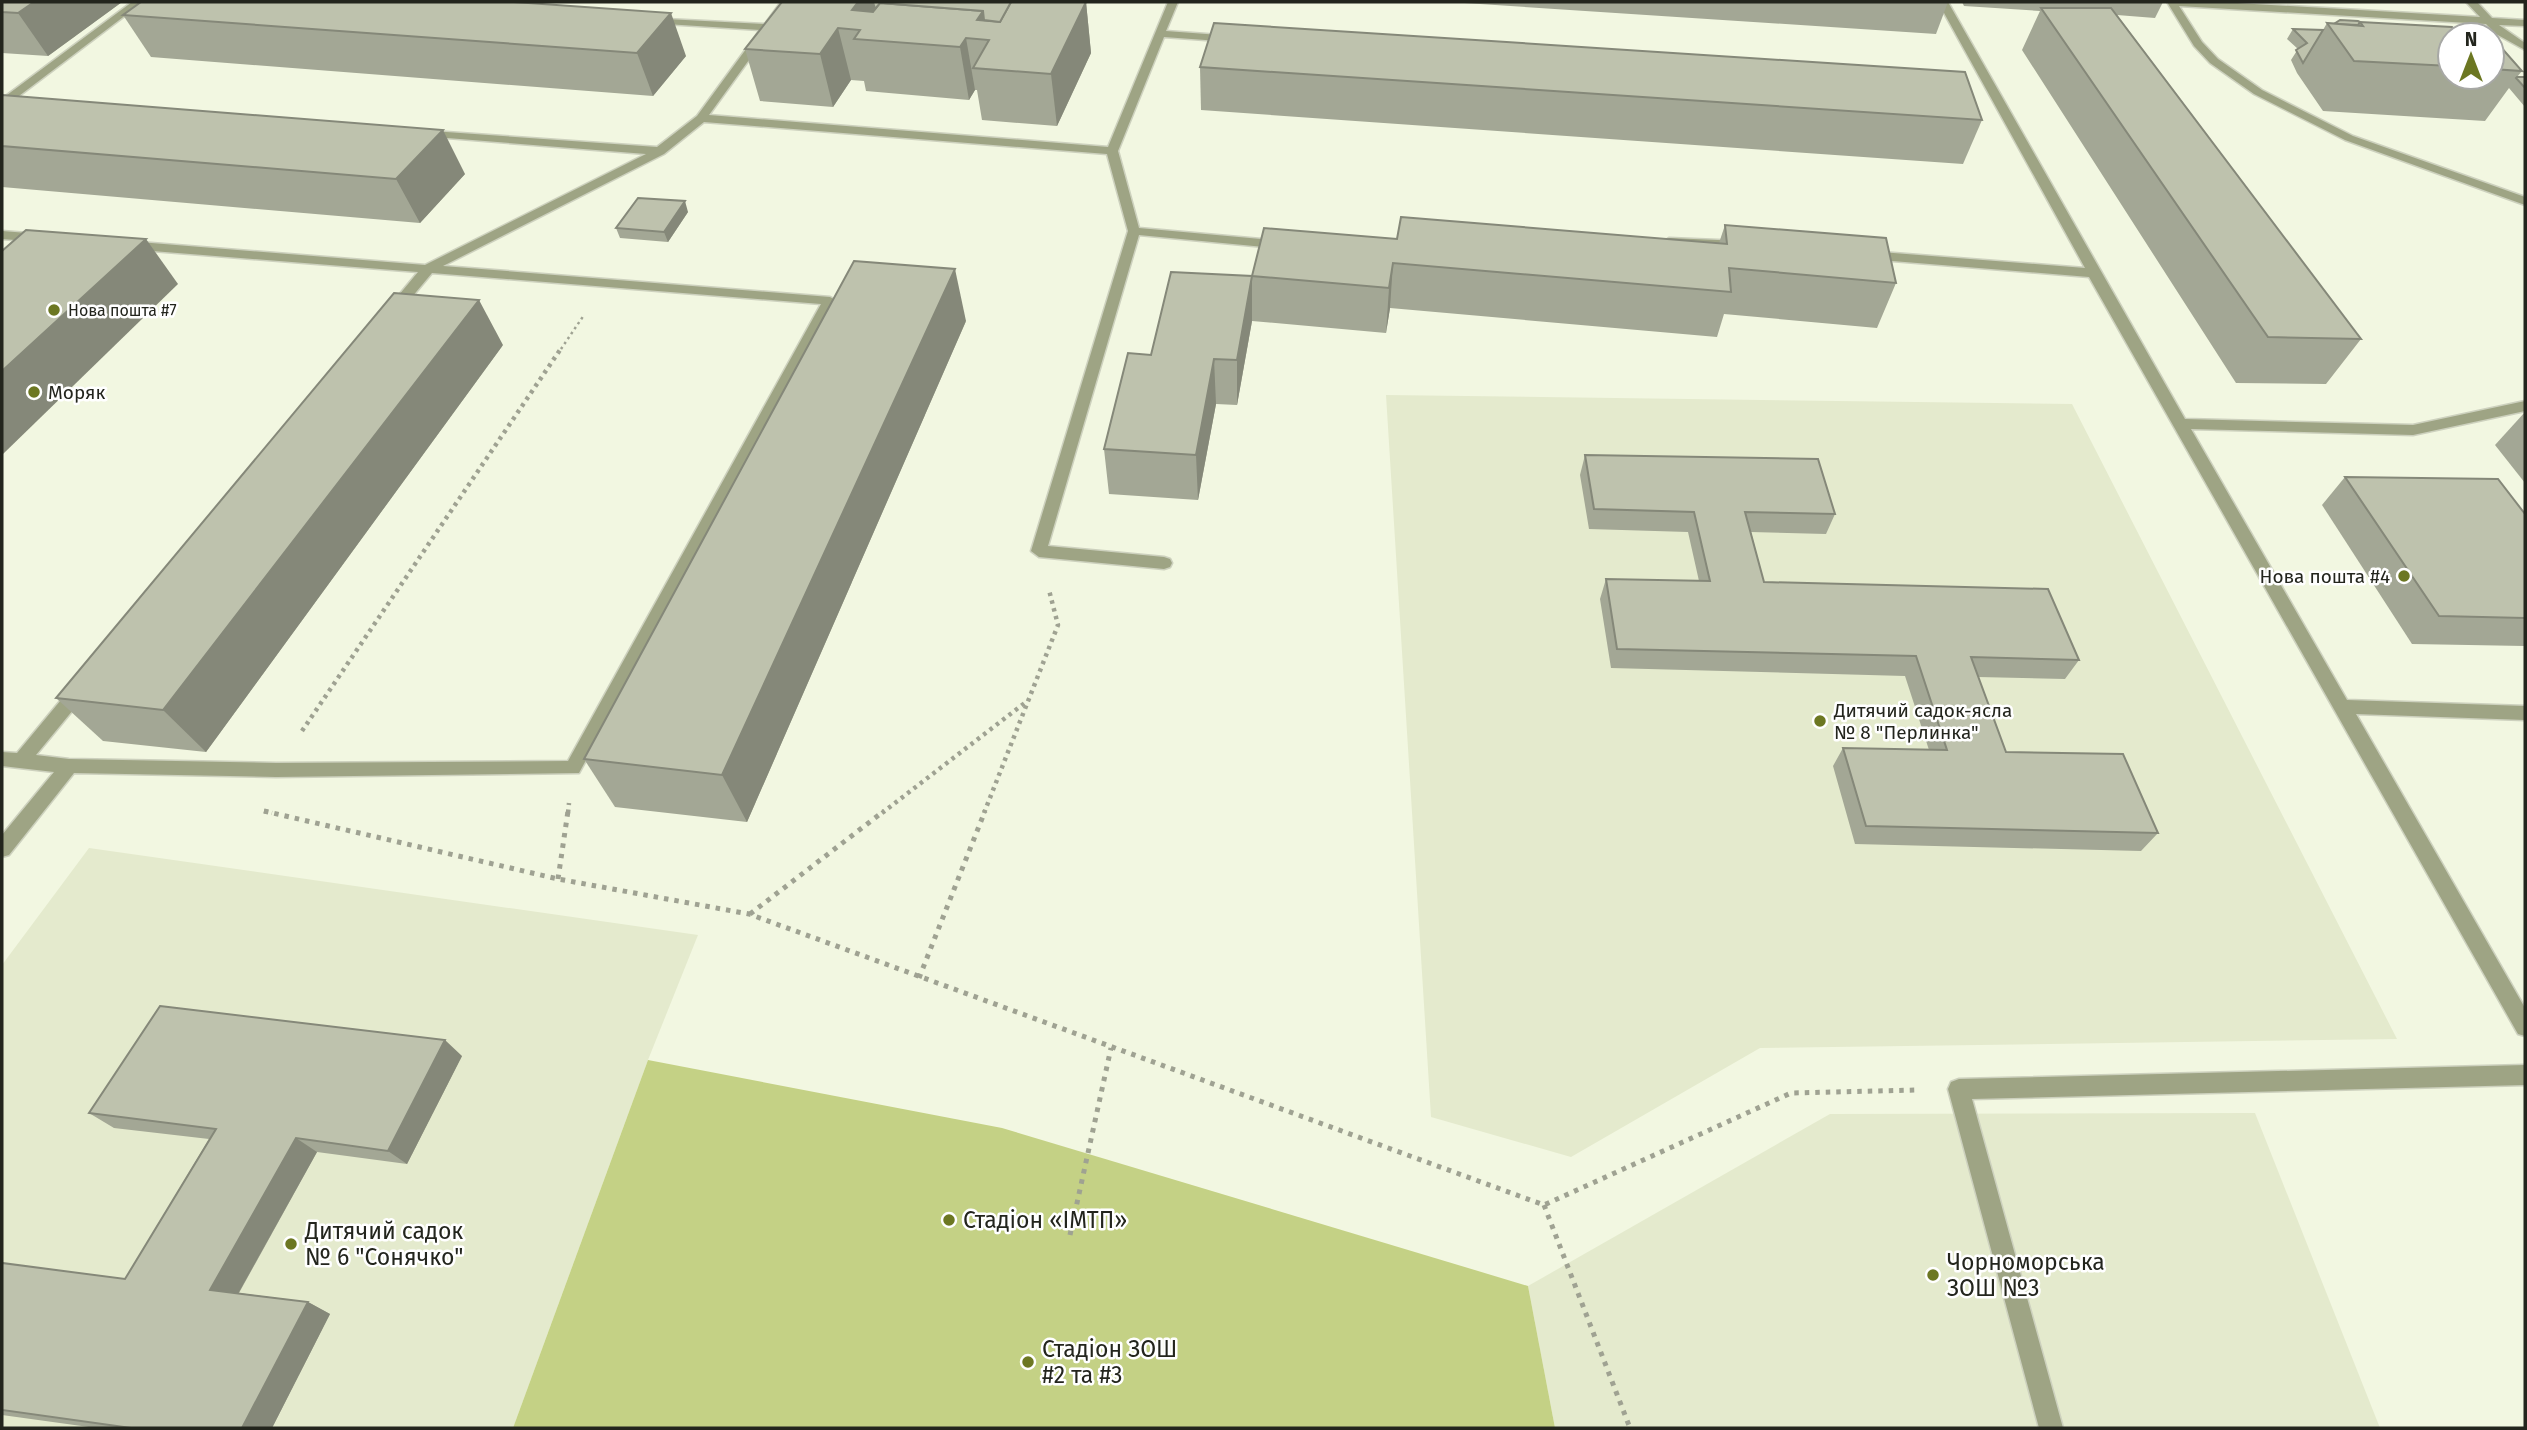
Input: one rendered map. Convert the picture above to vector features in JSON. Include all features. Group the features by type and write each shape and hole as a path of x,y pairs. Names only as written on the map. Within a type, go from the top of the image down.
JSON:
{"lane":[{"path":"34,102 6,100 138,2"},
{"path":"384,321 429,268 660,151 701,118 786,2"},
{"path":"1164,563 1039,551 1134,231 1112,151 1173,2"},
{"path":"1943,2 1984,90 2095,273 2525,1027"},
{"path":"2172,2 2487,21"},
{"path":"2172,2 2198,44 2214,61 2258,92 2349,138 2525,201"},
{"path":"2342,2 2351,13"},
{"path":"2470,2 2487,21"},
{"path":"632,19 767,27"},
{"path":"2506,22 2525,23"},
{"path":"1160,34 1243,40"},
{"path":"2506,36 2525,47"},
{"path":"701,118 1112,151"},
{"path":"410,131 660,151"},
{"path":"1134,231 1292,246"},
{"path":"2,235 53,240 29,253"},
{"path":"1655,242 1696,241 1751,246"},
{"path":"11,760 69,765 276,770 573,768 830,301 114,244"},
{"path":"1861,254 2095,273"},
{"path":"2181,424 2413,430 2525,406"},
{"path":"11,760 92,675"},
{"path":"2341,707 2525,713"},
{"path":"2,849 69,765"},
{"path":"2051,1428 1959,1089 2525,1075"}],"path":[{"path":"276,770 606,283"},
{"path":"919,978 1058,625 1039,551"},
{"path":"749,914 1028,701"},
{"path":"558,879 573,768"},
{"path":"260,810 558,879 749,914 1544,1205 1791,1093 1959,1089"},
{"path":"1070,1235 1111,1048"},
{"path":"1544,1205 1630,1428"}],"shaded area":[{"name":"Дитячий садок-ясла № 8 \"Перлинка\"","path":"1386,395 2072,404 2397,1039 1760,1048 1571,1157 1431,1117"},
{"name":"Дитячий садок № 6 \"Сонячко\"","path":"89,848 698,935 648,1060 513,1428 2,1428 2,965"},
{"name":"Чорноморська ЗОШ №3","path":"2255,1113 2380,1428 1555,1428 1528,1286 1830,1114"}],"green space":[{"name":"Стадіон «ІМТП»","path":"648,1060 1002,1128 1528,1286 1555,1428 513,1428"}],"building":[{"path":"2,2 34,2 18,13 2,12"},
{"path":"141,2 514,2 671,13 637,53 123,15"},
{"path":"782,2 858,2 852,10 873,12 880,3 983,11 977,20 1000,22 1011,2 1086,2 1051,74 973,68 989,40 966,38 960,47 854,39 860,30 838,28 820,54 745,49"},
{"path":"873,2 1011,2 1000,22 984,20 983,11 880,3 875,9"},
{"path":"2041,8 2111,8 2361,339 2268,337"},
{"path":"2340,20 2360,22 2358,25 2334,24"},
{"path":"2360,22 2436,26 2436,65 2354,61 2327,23 2363,26"},
{"path":"1214,23 1965,72 1982,120 1200,67"},
{"path":"2293,29 2323,30 2303,63 2296,50 2307,43"},
{"path":"2506,53 2522,71 2506,70"},
{"path":"2525,77 2525,88 2516,78"},
{"path":"2,95 443,130 396,179 2,146"},
{"path":"638,198 685,201 664,232 616,228"},
{"path":"1401,217 1727,244 1725,225 1886,238 1896,283 1729,268 1731,292 1393,263 1389,288 1252,276 1264,228 1397,239"},
{"path":"26,230 146,239 2,371 2,251"},
{"path":"854,261 955,269 722,775 584,759"},
{"path":"1171,272 1252,276 1237,360 1214,359 1196,455 1104,449 1128,353 1151,355"},
{"path":"394,293 479,300 163,710 56,698"},
{"path":"1585,455 1818,459 1835,514 1745,512 1764,582 2048,589 2079,660 1971,657 2006,752 2123,754 2158,833 1866,826 1843,748 1947,750 1916,656 1617,649 1606,579 1710,581 1694,512 1594,509"},
{"path":"2345,477 2498,479 2525,514 2525,618 2439,616"},
{"path":"160,1006 445,1040 388,1151 296,1138 210,1290 308,1302 242,1428 131,1428 2,1410 2,1263 125,1279 216,1129 89,1113"}],"place":[{"name":"Нова пошта #7","path":"54,310"},
{"name":"Моряк","path":"34,392"},
{"name":"Нова пошта #4","path":"2404,576"},
{"name":"Дитячий садок-ясла № 8 \"Перлинка\"","path":"1820,721"},
{"name":"Стадіон «ІМТП»","path":"949,1220"},
{"name":"Дитячий садок № 6 \"Сонячко\"","path":"291,1244"},
{"name":"Чорноморська ЗОШ №3","path":"1933,1275"},
{"name":"Стадіон ЗОШ #2 та #3","path":"1028,1362"}]}
